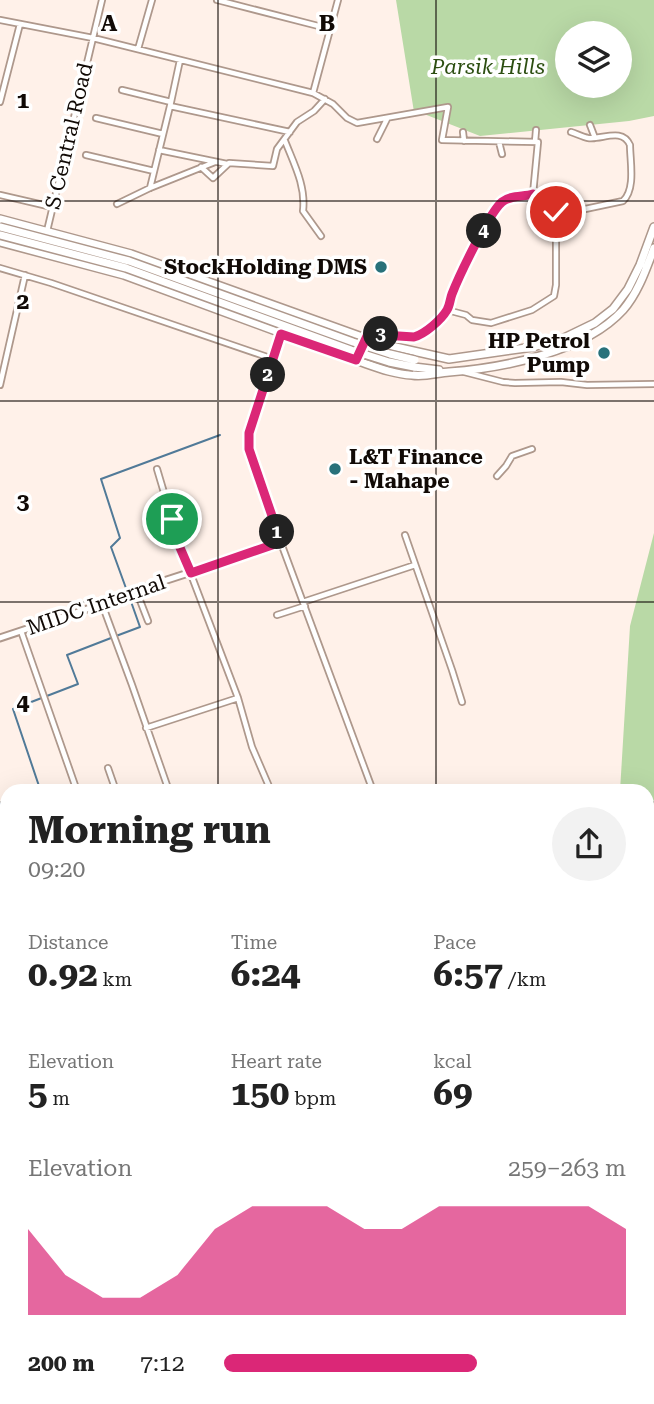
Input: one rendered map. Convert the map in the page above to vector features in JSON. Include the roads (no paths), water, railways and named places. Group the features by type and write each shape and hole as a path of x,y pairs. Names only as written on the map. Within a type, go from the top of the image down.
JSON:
{"main road":[{"path":"0,219 131,254 365,338 449,359"},
{"path":"0,227 129,261 390,355 450,372"},
{"path":"0,235 127,268 389,362 414,363 533,347 564,338 595,323 613,309 628,289 654,227"},
{"path":"0,242 124,275 281,334 387,370 413,376 463,372 521,360 564,348 600,330 615,318 631,299 654,248"}],"street":[{"name":"S Central Road","path":"47,232 102,0"},
{"path":"138,49 152,0"},
{"path":"217,0 330,29"},
{"path":"313,93 338,0"},
{"path":"0,20 93,38 313,93 333,104 347,118 357,123 448,107 442,140 535,142"},
{"path":"0,102 20,24"},
{"path":"150,188 180,60"},
{"path":"122,90 290,132"},
{"path":"201,167 213,178 229,163 273,166 277,149 297,122 314,111 325,99"},
{"path":"96,118 163,134"},
{"path":"377,139 387,118"},
{"path":"590,125 595,138"},
{"path":"533,194 538,142 535,142 536,130"},
{"path":"463,132 464,141"},
{"path":"356,360 368,334 414,337 421,336 431,328 447,310 452,293 494,212 503,201 533,194 556,212 571,212 623,201 628,197 631,180 630,145 627,139 612,135 590,138 572,132"},
{"path":"285,140 304,197 303,211 321,236"},
{"path":"499,142 502,155"},
{"path":"159,150 228,165"},
{"path":"86,155 154,171"},
{"path":"117,204 215,162"},
{"path":"0,195 52,207"},
{"path":"447,310 466,315 472,320 491,323 532,310 554,296 556,212"},
{"path":"0,268 273,359"},
{"path":"0,385 25,275"},
{"path":"289,311 249,433 249,449 370,784"},
{"path":"403,349 405,336"},
{"path":"463,372 515,383 654,384"},
{"path":"497,476 512,456 532,449"},
{"path":"157,469 178,543 268,784"},
{"path":"405,535 462,702"},
{"name":"MIDC Internal","path":"0,638 281,542"},
{"path":"277,615 415,565"},
{"path":"136,590 148,621"},
{"path":"102,604 166,784"},
{"path":"21,631 74,784"},
{"path":"146,728 238,698"},
{"path":"108,768 114,784"}],"waterway":[{"path":"127,591 111,547 120,538 101,479 220,435"},
{"path":"116,636 140,627 129,596"},
{"path":"38,784 13,709 78,684 67,655 111,638"}],"place":[{"name":"StockHolding DMS","path":"381,267"},
{"name":"HP Petrol Pump","path":"604,353"},
{"name":"L&T Finance - Mahape","path":"335,469"}],"park label":[{"name":"Parsik Hills","path":"488,67"}]}
